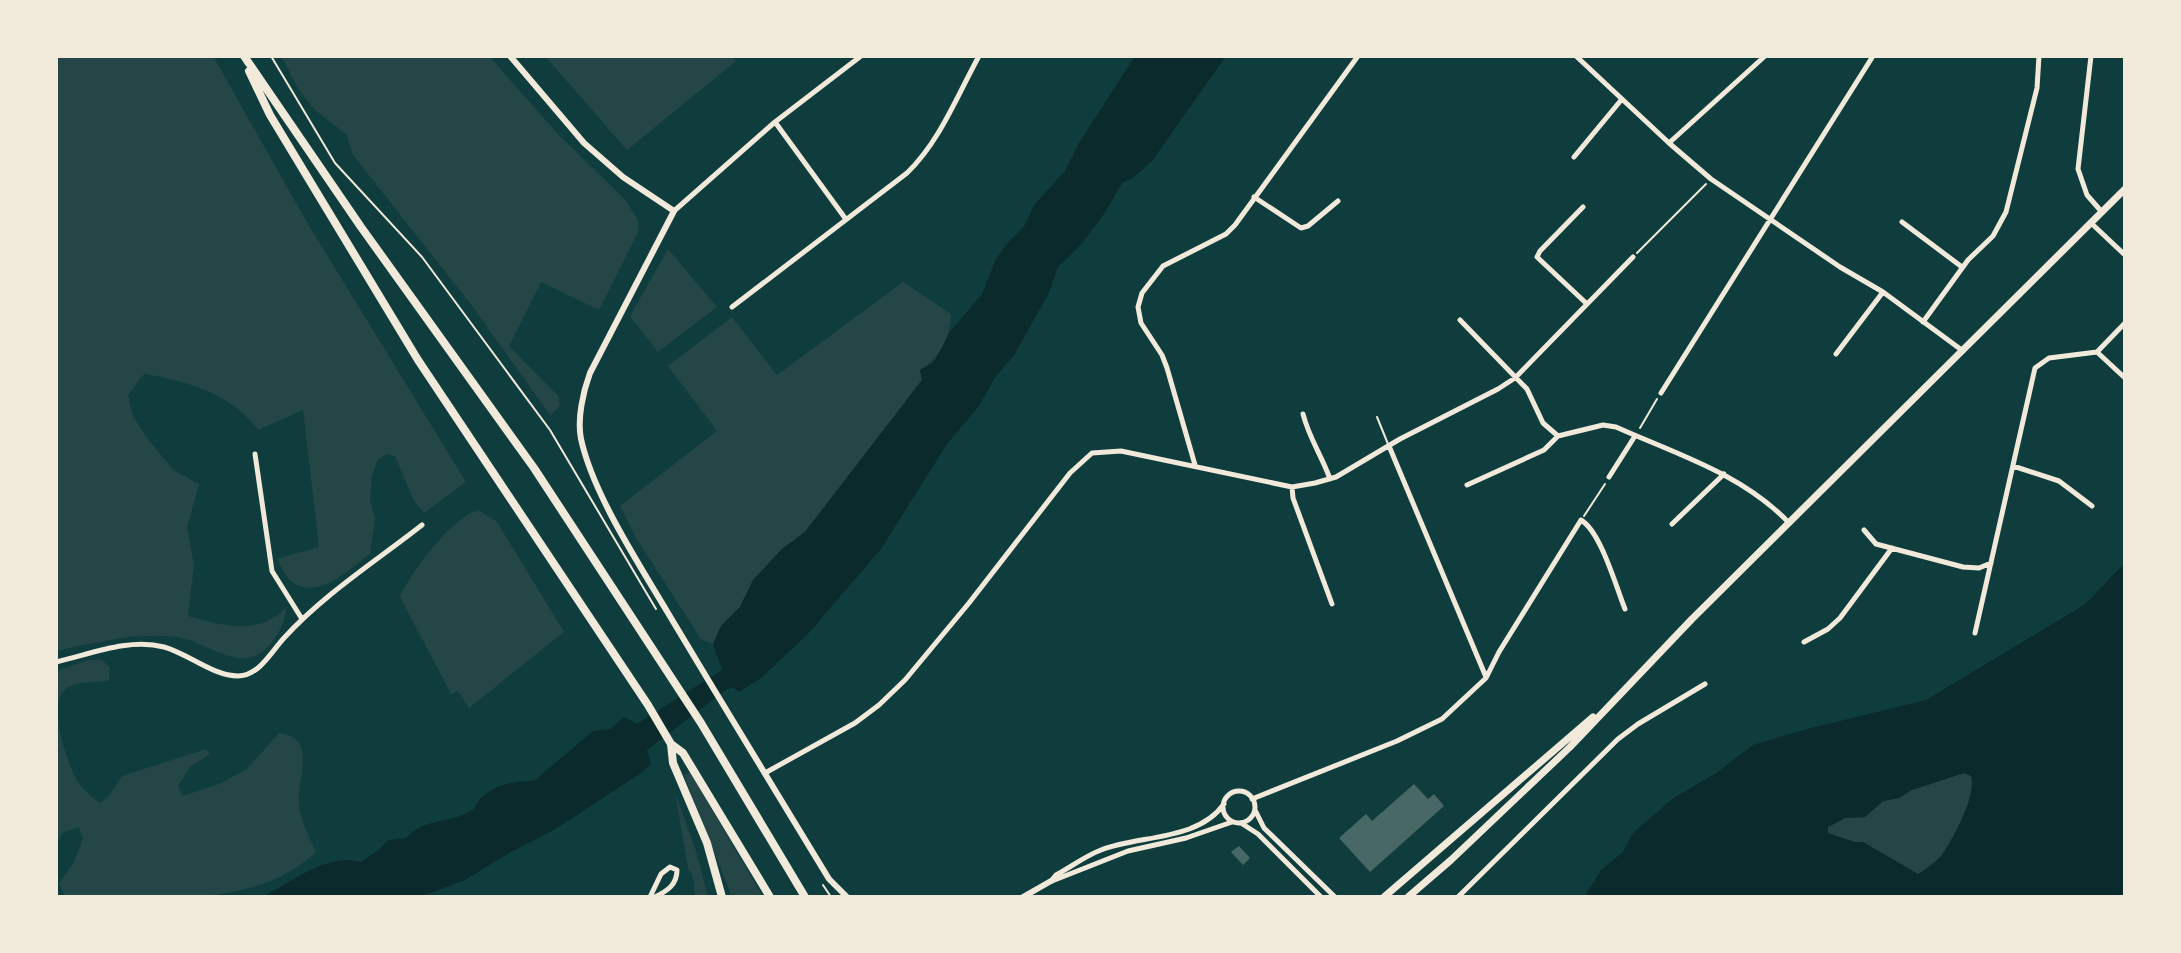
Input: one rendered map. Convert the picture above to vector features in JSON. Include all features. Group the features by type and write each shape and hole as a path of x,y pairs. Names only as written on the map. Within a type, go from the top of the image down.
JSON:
{"highway":[{"path":"243,56 534,468 701,723 805,897"},
{"path":"243,56 270,115 418,360 671,744 683,753 770,897"},
{"path":"671,744 673,763 707,843 722,897"}],"main road":[{"path":"1408,897 1547,770 1789,523 2125,189"},
{"path":"1384,897 1613,700"}],"street":[{"path":"510,56 584,143 623,177 674,211"},
{"path":"847,897 829,879 624,539 580,437 581,411 590,373 674,211 775,122 861,56"},
{"path":"732,307 907,173 922,158 979,56"},
{"path":"1195,465 1167,368 1141,323 1138,307 1142,293 1163,266 1226,234 1235,225 1358,56"},
{"path":"1576,56 1711,179 1840,267 1883,292 1963,351"},
{"path":"1669,143 1765,56"},
{"path":"1661,393 1873,56"},
{"path":"1923,322 1962,267 1993,236 2006,212 2037,88 2039,56"},
{"path":"2091,56 2078,169 2087,195 2101,211"},
{"path":"1574,157 1622,99"},
{"path":"775,122 845,218"},
{"path":"1254,197 1301,228 1308,226 1338,201"},
{"path":"1583,207 1537,257 1587,304"},
{"path":"1902,222 1962,267"},
{"path":"2090,223 2125,255"},
{"path":"765,773 855,723 905,680 1083,459 1100,451 1121,451 1292,487 1330,479 1515,378 1633,257"},
{"path":"1836,354 1883,292"},
{"path":"1460,320 1527,389 1543,423 1558,436"},
{"path":"1975,633 2035,368 2049,358 2097,352 2125,323"},
{"path":"2097,352 2125,378"},
{"path":"1303,414 1330,479"},
{"path":"1467,485 1544,450 1558,436 1603,425 1616,427 1724,474 1774,507 1789,523"},
{"path":"1609,477 1635,436"},
{"path":"1389,446 1486,678"},
{"path":"255,454 272,571 302,619"},
{"path":"2013,466 2059,481 2092,506"},
{"path":"1672,524 1724,474"},
{"path":"1292,487 1293,498 1332,604"},
{"path":"1252,799 1442,719 1486,678 1581,520 1587,523 1596,539 1625,609"},
{"path":"56,662 129,644 146,644 189,656 222,674 251,674 302,619 422,525"},
{"path":"1864,530 1876,544 1963,567 1979,568 1992,563"},
{"path":"1804,642 1828,629 1840,618 1892,548"},
{"path":"1458,897 1618,739 1705,684"},
{"path":"1023,897 1101,850 1200,824 1218,812 1235,792 1246,793 1252,799 1264,828 1335,897"},
{"path":"1224,804 1225,814 1232,822"},
{"path":"1241,823 1250,819 1255,810"},
{"path":"1051,881 1128,851 1186,838 1232,822 1241,823 1258,834 1321,897"},
{"path":"670,867 677,870 677,877 669,889 653,897 661,874 670,867"}],"lane":[{"path":"1377,417 1389,446"}],"path":[{"path":"271,56 335,163 422,257 515,381 561,449 658,613"},
{"path":"1633,257 1711,179"},
{"path":"1635,436 1661,393"},
{"path":"1581,520 1609,477"}],"shaded area":[{"path":"56,56 213,56 308,224 466,482 424,513 413,499 395,456 387,454 378,460 372,475 370,500 375,518 370,554 333,581 312,588 301,586 289,579 277,559 319,547 303,410 258,430 236,407 222,398 176,380 144,374 128,395 133,416 173,470 199,484 187,527 194,565 188,616 227,625 252,625 276,616 286,607 283,622 270,645 249,658 232,657 186,639 163,636 117,639 56,651"},
{"path":"281,56 489,56 557,133 626,201 638,220 638,232 599,310 541,282 509,346 558,396 560,406 550,415 469,302 353,155 347,135 315,110 299,90"},
{"path":"545,56 732,56 736,61 627,150"},
{"path":"1135,56 1226,56 1152,161 1133,178 1122,183 1082,243 1058,267 1049,293 1014,355 994,379 979,406 947,444 881,549 807,635 761,678 739,692 734,688 727,689 647,750 651,764 641,773 554,830 465,880 420,897 262,897 322,865 348,860 361,862 388,840 406,838 420,827 461,816 499,786 534,781 593,731 610,729 624,717 637,724 722,670 713,644 721,626 740,607 753,580 782,549 805,532 922,380 920,370 934,362 950,332 982,294 996,259 1025,225 1034,205 1065,171 1079,143"},
{"path":"668,249 717,307 658,352 630,316"},
{"path":"903,282 951,314 943,346 934,359 920,370 922,380 805,532 782,549 753,580 740,607 721,626 713,644 701,639 636,538 620,506 717,431 668,366 732,317 777,375"},
{"path":"479,510 497,522 564,632 469,708 458,691 451,694 400,597 423,560 445,534 469,514"},
{"path":"2125,563 2125,897 1584,897 1602,869 1623,852 1633,833 1672,799 1716,773 1753,745 1926,700 2084,605","holes":["1964,773 1971,776 1968,805 1953,837 1941,856 1918,874 1863,842 1828,833 1828,827 1845,818 1865,817 1883,801"]},
{"path":"89,660 102,660 110,668 109,680 77,684 66,689 59,700 58,722 71,769 93,798 100,803 109,796 122,776 206,749 210,754 190,767 178,786 183,796 219,784 247,769 279,733 291,736 302,751 300,811 316,852 290,871 230,893 163,899 65,897 59,883 74,862 83,838 79,827 62,833 56,845 56,671"},
{"path":"690,772 763,897 732,897 684,775"},
{"path":"1964,773 1971,776 1972,784 1963,816 1940,857 1918,874 1863,842 1828,833 1828,827 1845,818 1865,817 1883,801"},
{"path":"675,792 696,851 708,897 695,897"}],"building":[{"path":"1414,784 1428,799 1434,794 1444,806 1370,872 1339,838 1366,814 1372,821"},
{"path":"1239,846 1250,858 1243,865 1231,852"}]}
